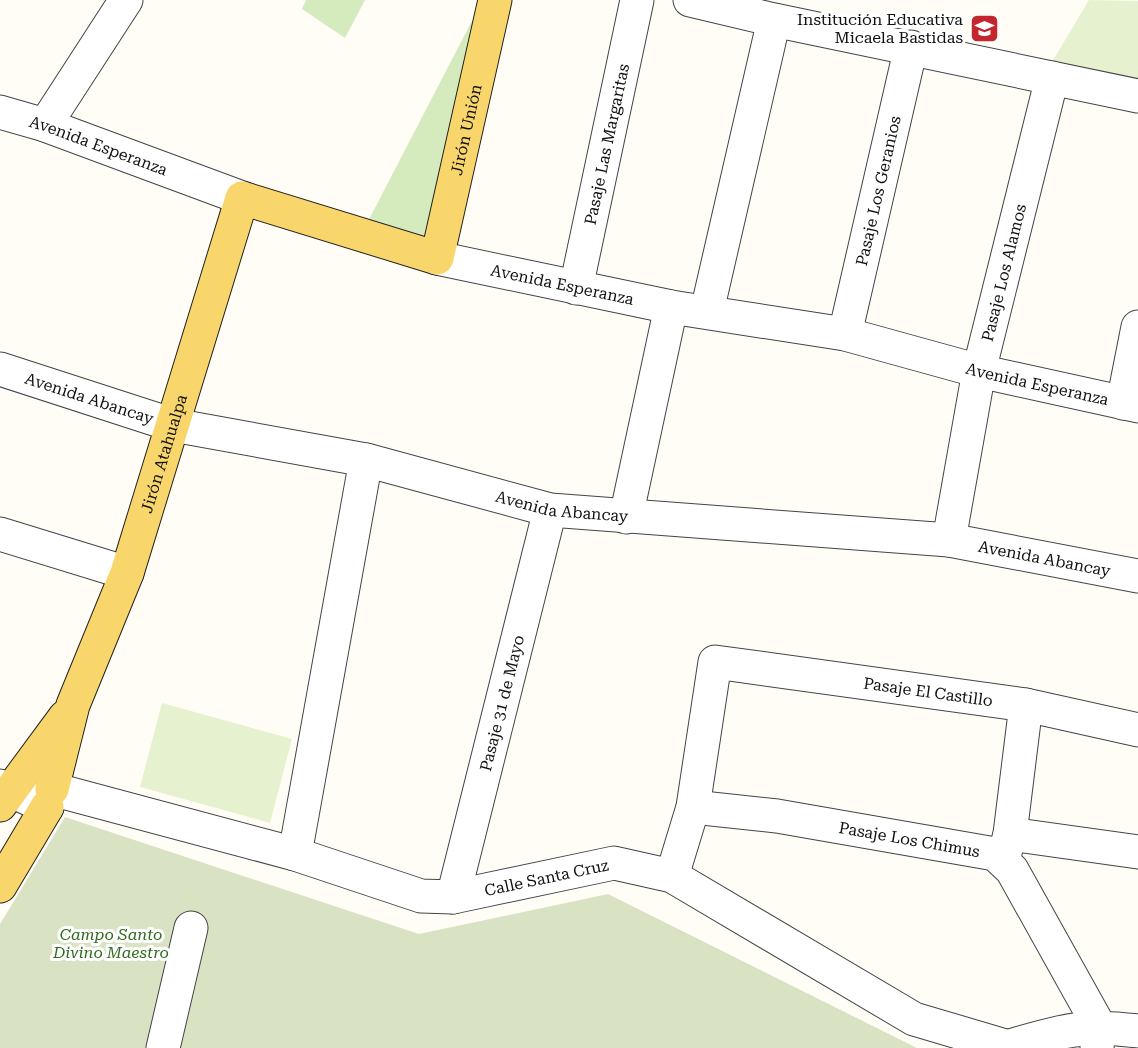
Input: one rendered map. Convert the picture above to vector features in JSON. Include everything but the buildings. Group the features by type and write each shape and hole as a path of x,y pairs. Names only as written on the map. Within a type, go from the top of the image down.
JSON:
{"main road":[{"name":"Jirón Unión","path":"437,258 495,0"},
{"name":"Avenida Esperanza","path":"242,198 437,258"},
{"name":"Jirón Atahualpa","path":"0,886 50,798 73,705 127,573 242,198"},
{"name":"Jirón Atahualpa","path":"3,793 73,705"}],"street":[{"path":"45,125 126,0"},
{"name":"Pasaje Las Margaritas","path":"576,288 637,0"},
{"path":"690,0 774,20 1138,96"},
{"path":"707,311 774,20"},
{"name":"Pasaje Los Geranios","path":"844,334 911,47"},
{"name":"Pasaje Los Alamos","path":"949,540 979,371 1052,78"},
{"name":"Avenida Esperanza","path":"0,112 45,125 242,198"},
{"name":"Avenida Esperanza","path":"437,258 671,307 844,334 979,371 1130,404"},
{"path":"626,517 671,307"},
{"path":"1130,404 1138,327"},
{"name":"Avenida Abancay","path":"0,369 174,424 366,460 550,510 949,540 1138,576"},
{"path":"296,854 366,460"},
{"name":"Pasaje 31 de Mayo","path":"453,897 550,510"},
{"path":"0,534 127,573"},
{"name":"Pasaje El Castillo","path":"693,807 715,662 1026,705 1138,730"},
{"path":"1026,705 1007,847 1098,1037"},
{"name":"Calle Santa Cruz","path":"3,793 50,798 296,854 421,896 453,897 614,863 672,876 914,1019 1011,1047"},
{"path":"672,876 693,807"},
{"name":"Pasaje Los Chimus","path":"693,807 777,816 995,854 1007,847 1138,852"},
{"path":"163,1048 191,928"},
{"path":"1011,1047 1065,1030 1098,1037 1138,1031"}],"green space":[{"path":"306,0 365,0 345,38 302,9"},
{"path":"1089,0 1138,1 1138,83 1049,67"},
{"path":"475,15 486,18 428,249 364,229"},
{"path":"162,703 292,739 270,823 140,787"},
{"name":"Campo Santo Divino Maestro","path":"65,817 419,934 608,894 917,1048 0,1048 0,924"}],"place":[{"name":"Institución Educativa Micaela Bastidas","path":"984,28"}]}
